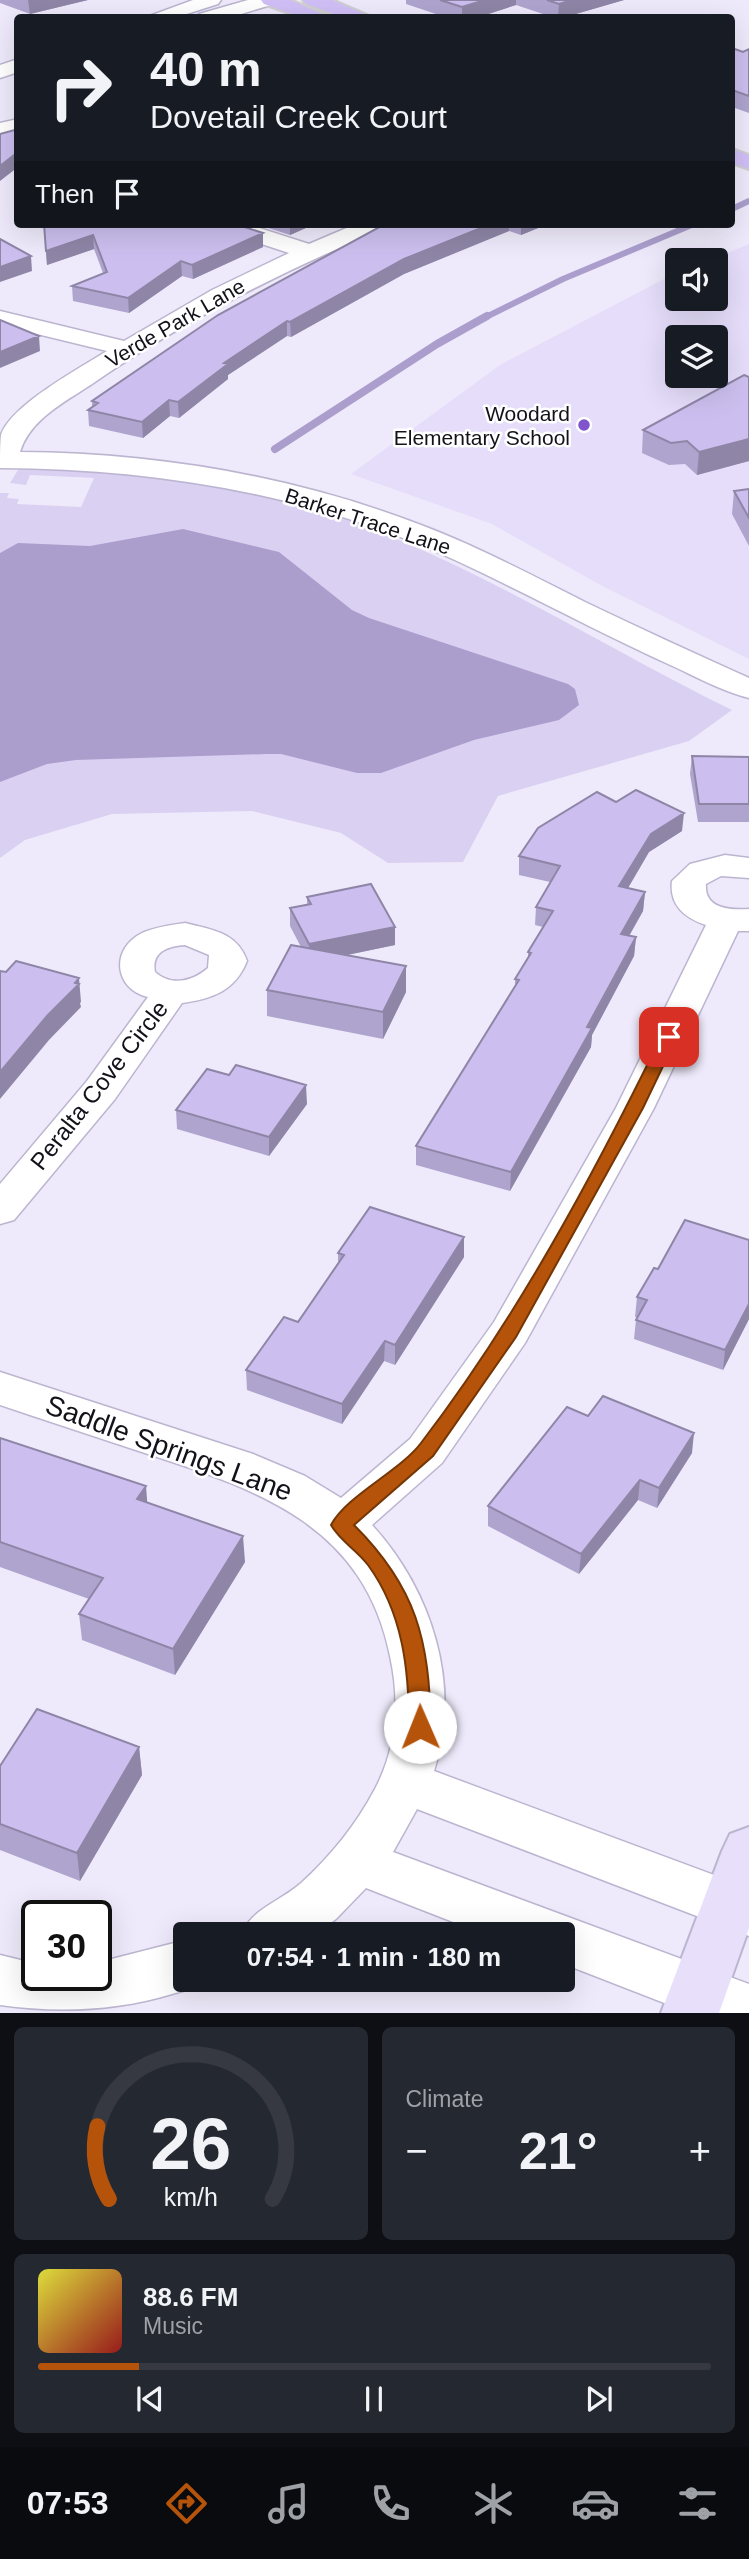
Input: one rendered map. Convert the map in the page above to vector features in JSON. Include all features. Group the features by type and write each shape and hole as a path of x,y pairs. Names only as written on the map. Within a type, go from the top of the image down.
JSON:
{"main road":[{"path":"269,0 311,14"},
{"path":"313,0 353,14"},
{"path":"694,2002 740,1908 749,1851"}],"street":[{"path":"166,14 212,0"},
{"path":"220,14 269,0"},
{"path":"236,228 310,252"},
{"name":"Verde Park Lane","path":"2,460 12,439 29,418 127,349 197,307 366,228"},
{"path":"0,318 127,349"},
{"name":"Barker Trace Lane","path":"2,460 155,470 259,487 332,505 411,531 474,558 628,635 749,689"},
{"path":"341,1525 426,1451 510,1332 738,920 698,909 690,900 687,890 689,881 710,868 725,865 749,867"},
{"name":"Peralta Cove Circle","path":"0,1210 101,1090 171,992"},
{"name":"Saddle Springs Lane","path":"0,1388 271,1480 306,1498 341,1525 375,1559 402,1605 419,1669 420,1727 404,1782 386,1820 356,1861 317,1903 287,1922"},
{"path":"404,1782 740,1908"},
{"path":"356,1861 516,1922"},
{"path":"575,1945 694,2002 749,2010"},
{"path":"0,1980 24,1989 105,2001 173,1971"}],"shaded area":[{"name":"Woodard Elementary School","path":"749,244 749,659 604,587 492,524 351,474 500,365 664,279 665,311 728,311 728,253"},
{"path":"38,468 161,478 243,491 283,500 361,525 456,566 732,710 689,741 498,796 463,862 388,863 341,833 252,811 112,814 25,840 0,858 0,493 9,493 7,498 19,499 17,504 81,507 94,478 30,475 26,485 10,483 18,470"},
{"path":"183,529 279,552 352,610 568,684 575,689 579,705 559,720 474,740 381,773 357,773 281,754 267,754 76,760 47,764 0,782 0,553 18,543 90,546"}],"building":[{"path":"440,0 485,0 462,7"},
{"path":"547,0 572,0 559,4"},
{"path":"735,49 743,52 749,49 749,96 735,91"},
{"path":"14,130 14,155 0,166 0,134"},
{"path":"44,228 247,228 263,233 192,265 181,261 128,298 72,286 107,272 93,235 46,251"},
{"path":"378,228 481,228 404,259 290,322 287,321 224,363 228,364 178,402 169,400 142,422 88,410 98,403 92,401 218,315"},
{"path":"0,239 31,256 0,267"},
{"path":"0,320 39,336 0,352"},
{"path":"744,375 749,377 749,439 699,452 687,441 671,443 643,430 720,388 728,388 728,384"},
{"path":"749,489 749,518 734,491"},
{"path":"692,756 749,757 749,804 699,804"},
{"path":"636,790 684,813 651,834 619,886 645,892 621,934 636,937 587,1027 592,1028 511,1172 416,1146 519,980 515,979 531,953 528,952 553,911 536,907 560,866 519,856 538,828 597,792 616,802"},
{"path":"371,884 395,927 309,944 290,908 311,904 307,897"},
{"path":"291,945 406,966 383,1012 267,990"},
{"path":"16,961 79,978 75,983 79,984 47,1016 0,1072 0,971 6,972"},
{"path":"236,1065 306,1085 269,1137 176,1110 207,1069 229,1075"},
{"path":"370,1207 464,1237 395,1345 385,1341 342,1404 246,1370 284,1317 298,1322 344,1255 338,1253"},
{"path":"685,1220 749,1240 749,1304 725,1350 636,1320 647,1300 637,1297 654,1268 658,1269"},
{"path":"603,1396 694,1433 659,1488 640,1480 581,1554 488,1506 567,1407 588,1416"},
{"path":"0,1438 146,1486 137,1499 243,1536 173,1649 79,1614 103,1578 0,1542"},
{"path":"37,1709 139,1747 77,1853 0,1824 0,1766"}],"waterway":[{"path":"735,208 749,201"},
{"path":"484,318 563,279 684,228"},
{"path":"275,449 437,344 487,316"}],"place":[{"name":"Woodard Elementary School","path":"584,425"}],"route":[{"path":"420,1727 419,1669 402,1605 375,1559 341,1525 426,1451 510,1332 635,1108 669,1037"}]}
